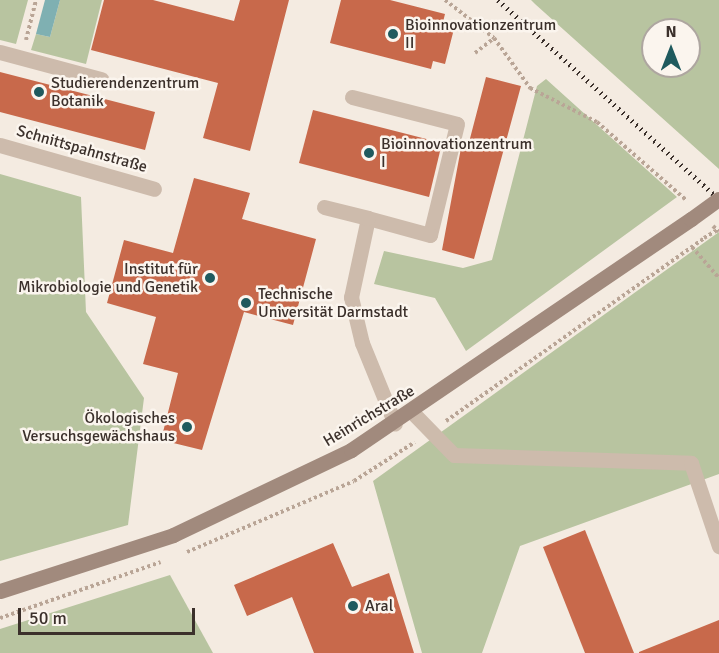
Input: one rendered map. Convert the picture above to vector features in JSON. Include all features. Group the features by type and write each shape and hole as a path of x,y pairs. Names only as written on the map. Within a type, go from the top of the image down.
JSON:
{"main road":[{"name":"Heinrichstraße","path":"0,591 194,526 394,424 719,199"}],"lane":[{"path":"0,52 101,79"},
{"path":"324,207 430,235 457,124 352,98"},
{"name":"Schnittspahnstraße","path":"0,144 154,189"},
{"path":"368,218 351,297 362,343 394,424"},
{"path":"412,412 454,455 692,463 719,546"}],"path":[{"path":"21,57 36,0"},
{"path":"446,0 494,38 530,88 597,122 697,215 719,230 704,238"},
{"path":"475,53 494,38"},
{"path":"692,247 719,278"}],"green space":[{"path":"0,0 28,0 16,44 0,40"},
{"path":"60,0 102,0 86,64 31,50 36,34 50,37"},
{"path":"531,0 719,0 719,169"},
{"path":"546,79 677,197 466,351 435,298 374,284 384,251 463,268 492,260 537,86"},
{"path":"0,174 81,197 86,312 144,398 128,525 0,561"},
{"path":"719,232 719,474 520,546 482,653 422,653 373,481"},
{"path":"170,575 213,653 0,653 0,629"}],"water":[{"path":"45,0 60,0 50,37 36,34"}],"building":[{"path":"104,0 153,0 234,21 240,0 289,0 250,151 203,138 218,83 91,50"},
{"name":"Bioinnovationzentrum II","path":"341,0 390,0 445,14 443,22 455,25 445,64 433,61 431,69 330,43"},
{"name":"Studierendenzentrum Botanik","path":"0,72 155,112 145,150 0,112"},
{"path":"486,77 521,86 474,259 442,250 461,148 467,150"},
{"name":"Bioinnovationzentrum I","path":"313,110 442,143 429,197 299,163"},
{"name":"Institut für Mikrobiologie und Genetik","path":"194,178 250,193 242,219 316,239 293,325 244,312 202,450 161,440 178,373 143,364 156,317 107,303 124,240 173,253"},
{"path":"585,530 634,653 585,653 543,547"},
{"path":"333,543 352,587 389,573 414,653 314,653 292,597 247,616 234,585"},
{"path":"719,620 719,653 639,653 639,652"}],"railway":[{"path":"498,0 719,199"}],"place":[{"name":"Bioinnovationzentrum II","path":"393,34"},
{"name":"Studierendenzentrum Botanik","path":"39,92"},
{"name":"Bioinnovationzentrum I","path":"369,153"},
{"name":"Institut für Mikrobiologie und Genetik","path":"210,278"},
{"name":"Technische Universität Darmstadt","path":"246,303"},
{"name":"Ökologisches Versuchsgewächshaus","path":"187,427"},
{"name":"Aral","path":"353,606"}]}
